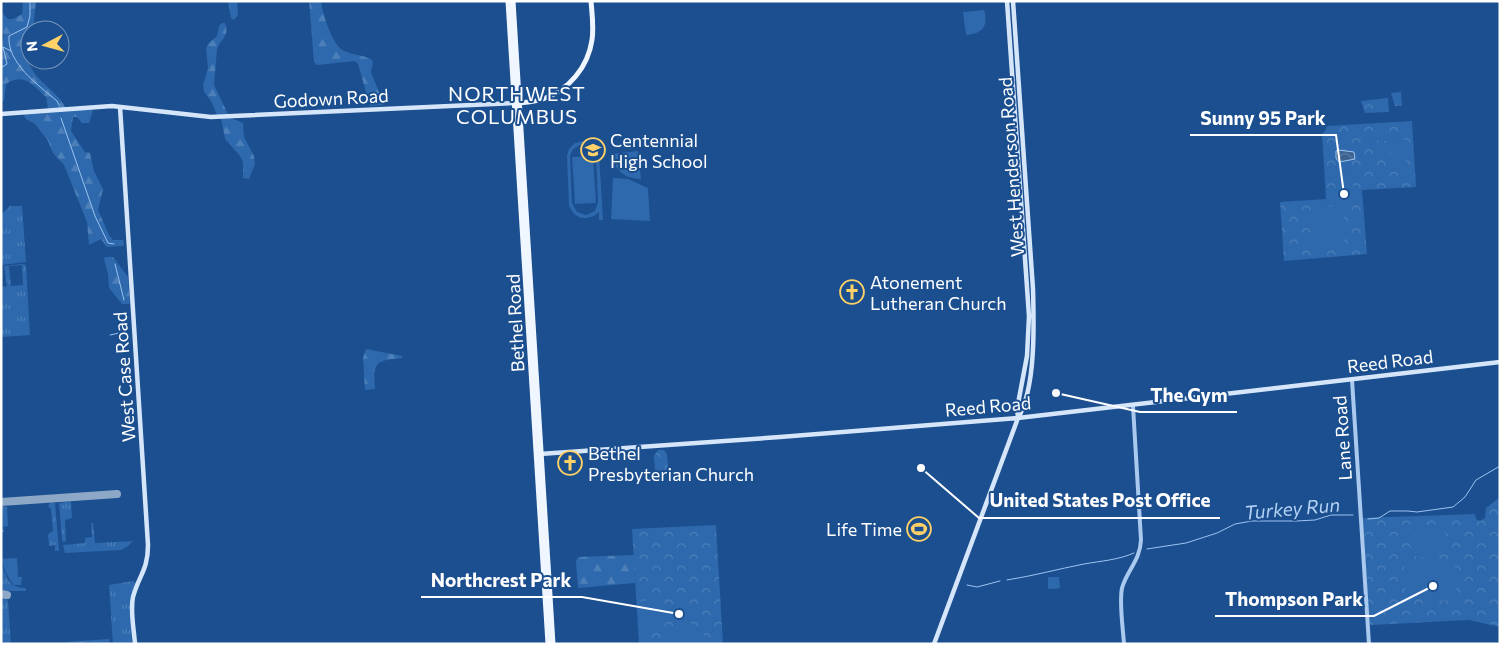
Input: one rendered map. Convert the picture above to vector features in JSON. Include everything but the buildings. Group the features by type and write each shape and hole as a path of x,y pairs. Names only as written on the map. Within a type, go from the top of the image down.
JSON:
{"main road":[{"name":"Bethel Road","path":"508,1 542,453 553,644"},
{"name":"Bethel Road","path":"513,1 536,454 548,644"},
{"name":"Godown Road","path":"1,114 92,107 120,107 211,117 537,101 563,89 578,74 588,56 592,40 591,1"},
{"name":"West Henderson Road","path":"1008,1 1029,310 1027,350 1017,409 1018,418"},
{"name":"West Henderson Road","path":"934,644 1018,418 1023,410 1029,382 1034,337 1033,288 1013,1"},
{"name":"West Case Road","path":"120,107 148,545 147,565 133,598 135,644"},
{"name":"Reed Road","path":"536,454 1018,418 1500,362"},
{"path":"1029,382 1032,380 1035,363"}],"street":[{"name":"Lane Road","path":"1352,380 1369,644"},
{"path":"1124,644 1122,592 1124,583 1138,556 1141,540 1133,406"}],"green space":[{"path":"23,1 36,1 34,20 20,20 20,70 33,70 58,96 66,108 48,109 46,97 32,84 18,79 6,84 4,101 1,102 1,45 4,37 1,25 1,11 8,19 13,19 22,14"},
{"path":"228,1 237,1 238,15 234,20 231,18"},
{"path":"309,1 321,1 329,29 340,48 371,59 373,62 371,72 384,105 370,106 358,64 355,61 317,65 314,62"},
{"path":"984,10 986,21 983,28 976,33 966,35 963,12"},
{"path":"225,23 226,31 217,49 214,85 228,114 217,115 211,101 204,92 203,85 208,68 206,49 208,44 217,36 219,26"},
{"path":"1401,92 1402,106 1395,106 1391,93"},
{"path":"1388,98 1389,112 1365,113 1361,101"},
{"path":"91,109 93,111 89,123 82,123 77,117 73,117 71,131 85,152 90,153 94,171 103,189 98,210 109,235 113,240 123,240 124,245 122,246 107,247 101,239 89,245 87,222 64,165 53,153 48,141 35,124 24,116 26,113"},
{"path":"221,118 230,118 243,123 244,137 254,156 255,164 249,179 243,178 243,162 225,139"},
{"path":"1412,121 1416,187 1362,190 1367,254 1284,261 1280,202 1326,199 1322,134 1327,126"},
{"path":"1372,131 1387,131 1389,138 1386,141 1371,140 1369,134"},
{"path":"1405,139 1406,167 1391,167 1390,140"},
{"path":"585,141 594,145 599,154 603,220 599,220 599,212 591,217 578,217 569,206 567,156 569,149 575,143","holes":["580,145 590,147 596,155 598,202 595,211 586,215 577,212 572,203 570,156 573,149"]},
{"path":"638,151 641,179 635,179 625,175 618,169 612,154"},
{"path":"593,156 596,203 575,204 572,157"},
{"path":"1352,170 1354,194 1338,195 1337,171"},
{"path":"613,178 628,179 648,188 650,221 611,219"},
{"path":"10,206 22,206 26,262 1,265 1,215"},
{"path":"1344,206 1344,226 1315,226 1314,207"},
{"path":"1315,228 1344,228 1344,248 1315,248"},
{"path":"105,257 113,257 128,277 129,304 122,304 109,288"},
{"path":"22,264 26,265 30,335 1,337 1,287 7,286 4,266","holes":["22,265 23,285 11,286 9,266"]},
{"path":"366,349 402,356 402,358 386,360 377,364 374,373 375,389 365,390 363,358"},
{"path":"658,450 664,450 667,454 668,469 666,472 655,471 654,456"},
{"path":"1500,497 1500,627 1469,620 1371,625 1369,623 1363,518 1475,514 1476,519 1480,521 1485,518 1486,508"},
{"path":"71,501 72,518 65,520 66,541 64,542 62,541 59,503"},
{"path":"51,502 55,503 58,551 55,551 55,545 49,546 48,534 53,531 51,509 48,506"},
{"path":"1,506 7,507 8,526 3,527 4,532 1,532"},
{"path":"91,523 93,523 95,543 133,541 121,550 65,553 63,545 85,543 85,538 92,537"},
{"path":"716,525 723,644 639,644 632,529"},
{"path":"1416,525 1446,528 1441,548 1433,555 1428,557 1413,556"},
{"path":"634,555 635,583 578,588 576,561 578,557"},
{"path":"17,558 18,577 22,577 21,585 14,585 6,572 2,559"},
{"path":"1,563 9,581 15,586 26,588 26,591 1,591"},
{"path":"1455,563 1456,600 1433,601 1432,589 1420,597 1406,599 1404,565"},
{"path":"1048,577 1059,577 1060,588 1048,589"},
{"path":"133,581 136,583 131,618 132,644 113,644 109,585"},
{"path":"1,597 6,598 8,601 11,644 1,644"},
{"path":"653,600 664,606 664,620 654,631 640,629 638,606 641,601"},
{"path":"680,613 704,635 704,639 700,644 671,644 672,628"},
{"path":"109,639 110,644 64,644 66,642"}],"water":[{"path":"1336,151 1354,152 1355,159 1339,162 1336,158"}],"waterway":[{"path":"30,1 30,16 27,27 9,36 10,46 13,55 25,73 57,101 59,105"},
{"path":"1,68 7,64 3,47 11,51"},
{"path":"61,118 95,216 108,243 114,244"},
{"path":"115,264 124,300"},
{"path":"125,325 126,314"},
{"path":"110,335 119,333"},
{"name":"Turkey Run","path":"1368,519 1379,518 1390,511 1417,512 1453,507 1465,497 1476,480 1500,466"},
{"name":"Turkey Run","path":"1147,549 1186,543 1217,533 1235,524 1252,521 1315,520 1331,515 1353,515"},
{"name":"Turkey Run","path":"1007,580 1116,559 1134,553"},
{"name":"Turkey Run","path":"967,585 977,587 1000,581"}],"taxiway":[{"path":"1,502 117,494"},
{"path":"1,594 7,595"}],"place":[{"name":"Centennial High School","path":"593,150"},
{"name":"Sunny 95 Park","path":"1344,194"},
{"name":"Atonement Lutheran Church","path":"852,292"},
{"name":"The Gym","path":"1056,393"},
{"name":"Bethel Presbyterian Church","path":"570,463"},
{"name":"United States Post Office","path":"921,468"},
{"name":"Life Time","path":"919,529"},
{"name":"Thompson Park","path":"1433,586"},
{"name":"Northcrest Park","path":"679,614"}],"district":[{"name":"NORTHWEST COLUMBUS","path":"517,104"}]}
